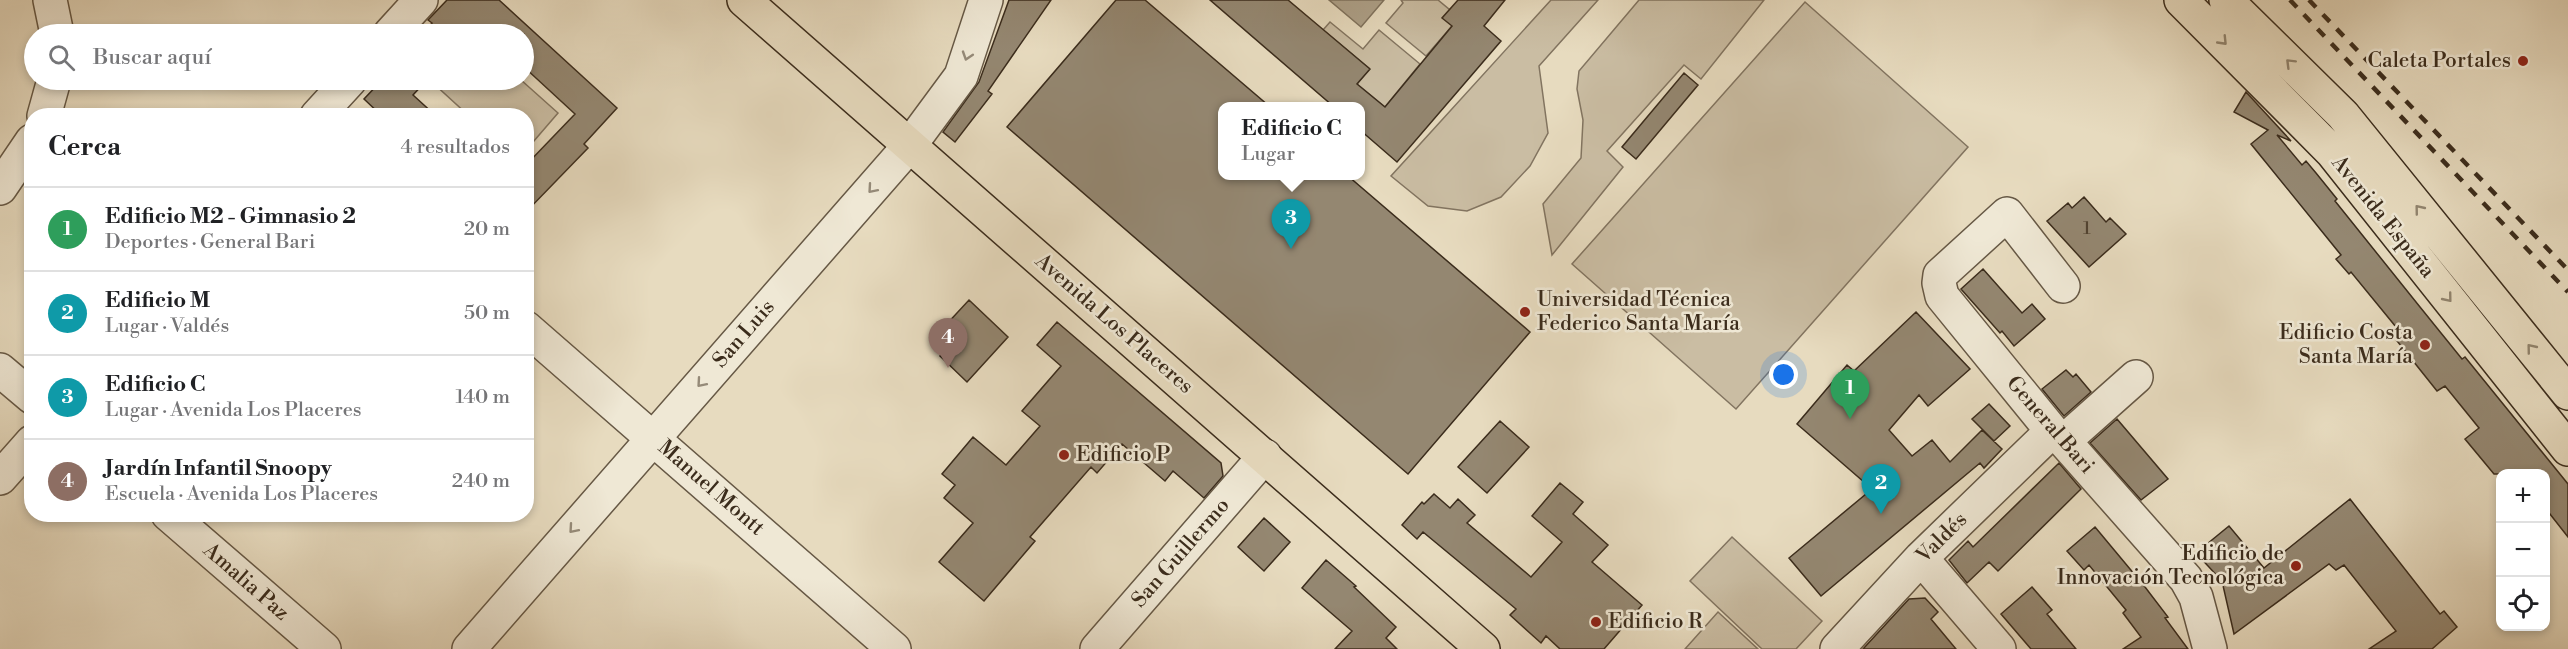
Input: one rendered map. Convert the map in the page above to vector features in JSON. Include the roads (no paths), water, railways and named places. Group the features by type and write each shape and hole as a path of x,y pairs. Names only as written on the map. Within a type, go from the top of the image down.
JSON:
{"main road":[{"name":"Avenida Los Placeres","path":"744,0 1483,649"},
{"name":"Avenida España","path":"2181,0 2332,152 2568,449"},
{"name":"Avenida España","path":"2226,0 2343,115 2568,393"}],"street":[{"path":"50,0 55,24"},
{"path":"399,24 421,0"},
{"name":"San Luis","path":"469,649 910,145 960,76 986,0"},
{"path":"46,108 51,90"},
{"path":"324,108 341,90"},
{"path":"0,188 24,153"},
{"name":"General Bari","path":"2063,286 2007,214 1940,275 1939,283 1942,296 2058,436 2187,579 2196,597 2210,649"},
{"name":"Manuel Montt","path":"534,335 894,649"},
{"path":"0,370 24,390"},
{"name":"Valdés","path":"1837,649 1921,558 2058,436 2136,377"},
{"path":"0,478 24,451"},
{"name":"San Guillermo","path":"1097,649 1265,456"},
{"name":"Amalia Paz","path":"177,522 324,649"},
{"path":"1921,558 1999,649"}],"railway":[{"path":"2290,0 2568,292"},
{"path":"2309,0 2568,270"}],"place":[{"name":"Caleta Portales","path":"2523,61"},
{"name":"Edificio C","path":"1291,249"},
{"name":"Universidad Técnica Federico Santa María","path":"1525,312"},
{"name":"Edificio Costa Santa María","path":"2425,345"},
{"name":"Jardín Infantil Snoopy","path":"948,368"},
{"name":"Edificio M2 - Gimnasio 2","path":"1850,419"},
{"name":"Edificio P","path":"1064,455"},
{"name":"Edificio M","path":"1881,514"},
{"name":"Edificio de Innovación Tecnológica","path":"2296,566"},
{"name":"Edificio R","path":"1596,622"}]}
